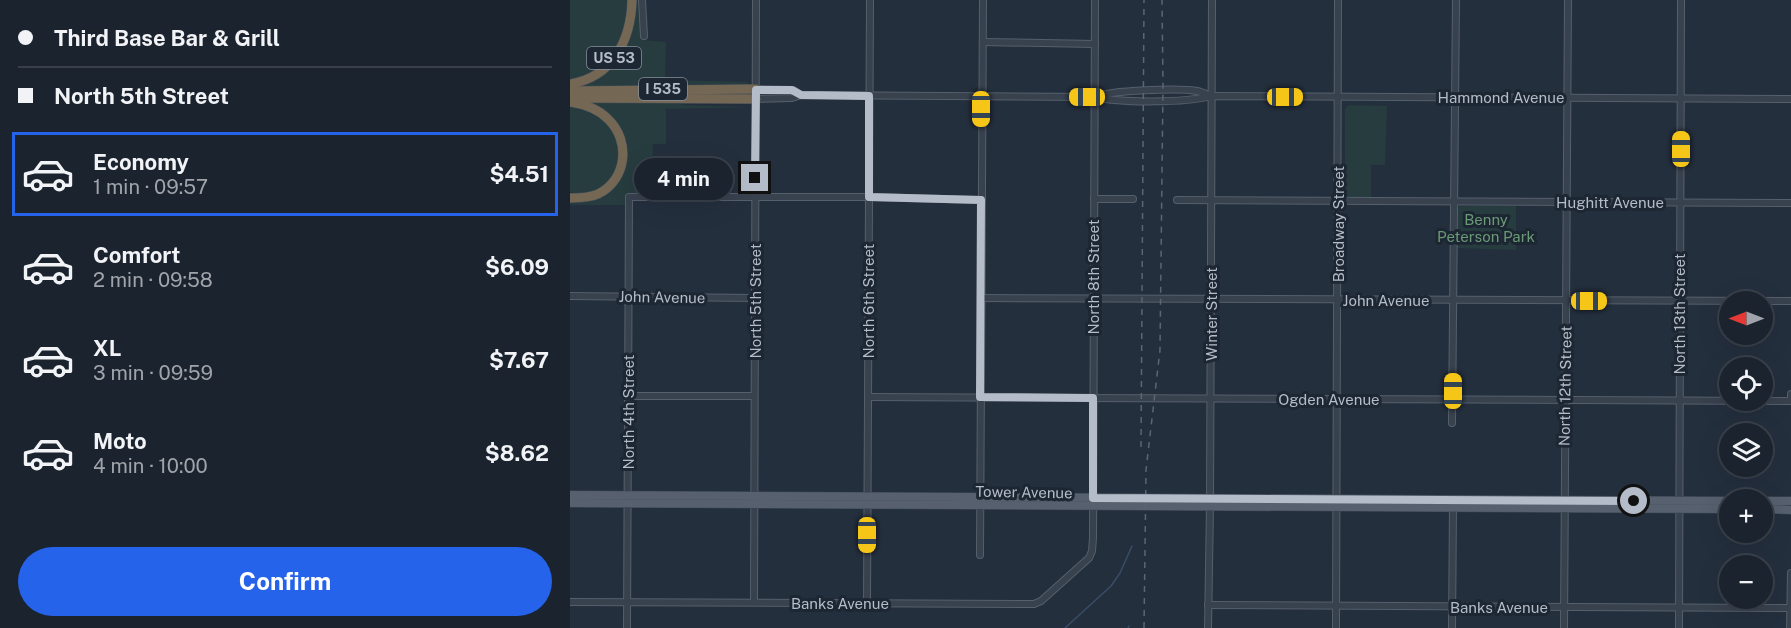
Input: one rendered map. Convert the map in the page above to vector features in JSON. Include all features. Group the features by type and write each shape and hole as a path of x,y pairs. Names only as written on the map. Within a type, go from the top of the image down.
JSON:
{"highway":[{"name":"US 53","path":"570,84 594,76 612,62 625,41 631,3"},
{"name":"I 535","path":"570,91 756,94"},
{"name":"I 535","path":"570,100 756,94"},
{"path":"570,100 590,107 608,118 619,133 623,150 621,168 611,185 597,194 571,197"}],"main road":[{"name":"Tower Avenue","path":"570,495 628,500"},
{"name":"Tower Avenue","path":"570,503 628,500 980,501 1679,505 1719,508"},
{"path":"1773,501 1791,501"},
{"name":"Tower Avenue","path":"1679,505 1719,502"},
{"path":"1773,509 1791,510"}],"street":[{"path":"642,0 644,36"},
{"name":"North 5th Street","path":"754,603 756,0"},
{"name":"North 6th Street","path":"867,603 870,0"},
{"path":"980,555 983,0"},
{"name":"North 8th Street","path":"1091,555 1095,0"},
{"name":"Winter Street","path":"1208,628 1212,0"},
{"name":"Broadway Street","path":"1336,628 1338,0"},
{"path":"1452,423 1456,0"},
{"name":"North 12th Street","path":"1564,628 1568,0"},
{"name":"North 13th Street","path":"1678,628 1682,0"},
{"path":"983,42 1095,44"},
{"name":"Hammond Avenue","path":"756,94 792,90 801,95 1095,97 1111,100 1199,99 1211,96 1791,99"},
{"name":"North 4th Street","path":"627,628 629,196 755,197"},
{"path":"755,197 981,200"},
{"path":"1094,199 1132,199"},
{"name":"Hughitt Avenue","path":"1177,200 1791,203"},
{"name":"John Avenue","path":"570,296 754,298"},
{"name":"John Avenue","path":"981,298 1791,302"},
{"path":"1791,394 1791,401"},
{"path":"628,396 754,396"},
{"name":"Ogden Avenue","path":"868,397 1791,401"},
{"path":"1452,628 1453,504"},
{"name":"Banks Avenue","path":"570,602 1034,604 1091,555"},
{"path":"1790,628 1791,573"},
{"name":"Banks Avenue","path":"1208,605 1791,608"}],"green space":[{"path":"570,0 628,0 621,39 612,56 593,73 570,81"},
{"path":"634,0 640,0 643,40 666,42 665,80 749,82 746,85 570,87 619,56 629,36"},
{"path":"583,100 657,101 685,105 748,107 666,109 666,144 653,144 652,193 625,194 625,205 570,205 570,200 619,181 627,160 628,149 622,130 609,116"},
{"path":"1349,105 1387,106 1385,165 1371,165 1371,198 1345,195 1345,109"},
{"path":"570,106 587,110 602,119 614,132 620,148 618,168 613,176 598,189 589,192 570,192"},
{"name":"Benny Peterson Park","path":"1459,206 1516,206 1516,250 1457,248 1456,212"}],"waterway":[{"path":"1065,628 1111,586 1120,573 1132,546"}],"railway":[{"path":"1141,447 1144,0"},
{"path":"1144,628 1146,470 1160,350 1162,0"}],"route":[{"path":"755,178 756,90 792,90 801,95 869,96 869,197 981,200 980,397 1093,398 1093,498 1634,501"}]}
